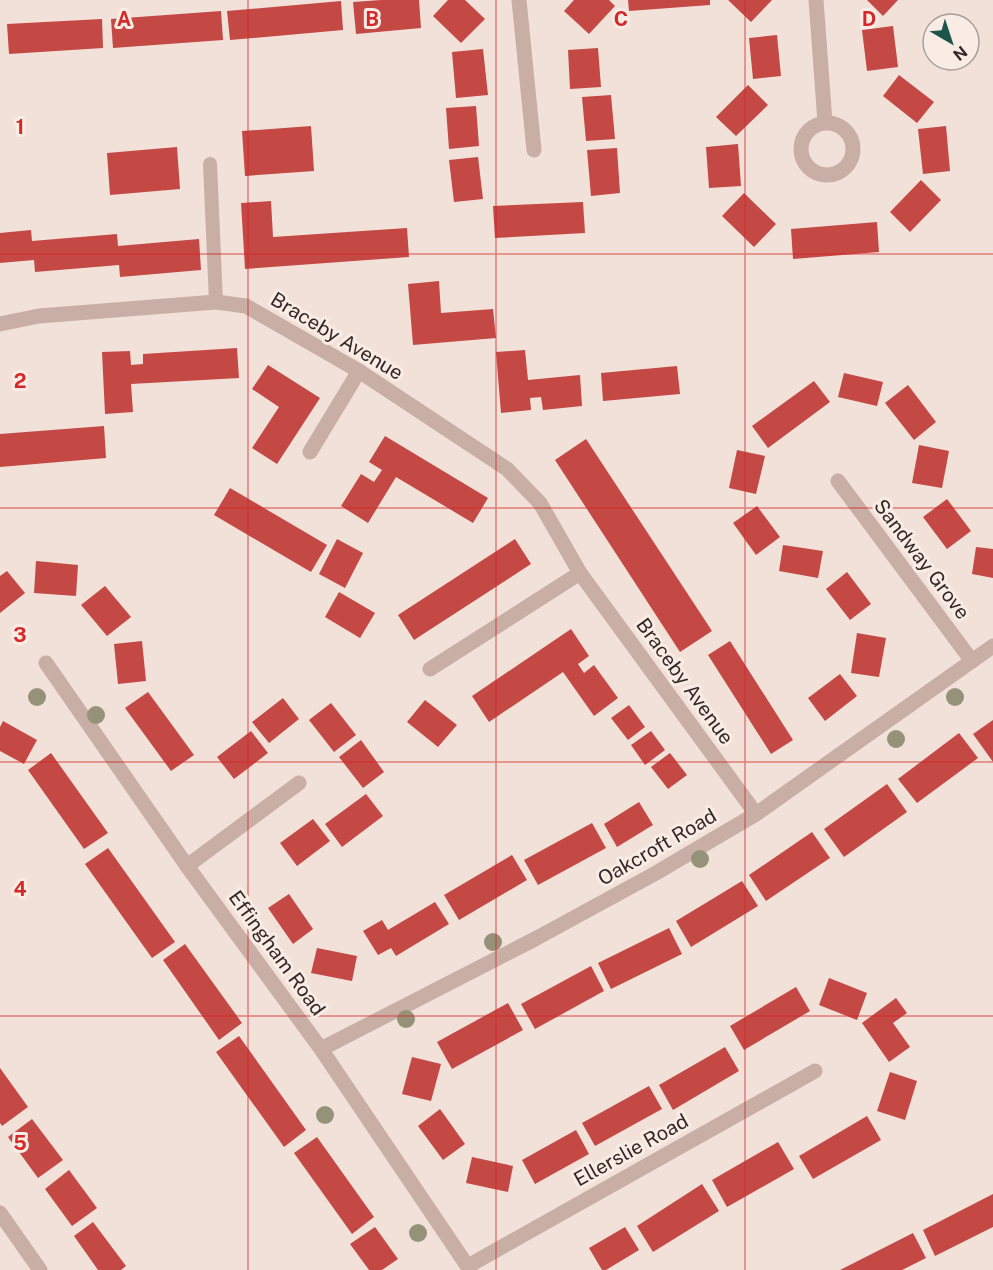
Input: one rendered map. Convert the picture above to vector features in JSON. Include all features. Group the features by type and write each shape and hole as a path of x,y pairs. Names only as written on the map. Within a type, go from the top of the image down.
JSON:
{"street":[{"path":"519,0 534,150"},
{"path":"816,0 825,122"},
{"name":"Braceby Avenue","path":"0,324 39,316 216,302 246,306 358,371 507,469 540,503 580,573 756,814"},
{"path":"310,452 358,371"},
{"name":"Sandway Grove","path":"838,481 972,661"},
{"path":"430,669 580,573"},
{"name":"Oakcroft Road","path":"321,1049 535,939 656,873 756,814 993,646"},
{"name":"Effingham Road","path":"46,663 187,866 321,1049 469,1268"},
{"path":"187,866 299,783"},
{"name":"Ellerslie Road","path":"469,1268 815,1071"},
{"path":"0,1214 40,1270"}],"lane":[{"path":"210,164 216,302"}],"building":[{"path":"419,0 421,28 356,34 353,2"},
{"path":"448,0 465,0 485,19 461,43 433,16"},
{"path":"574,0 609,0 615,6 589,34 564,11"},
{"path":"628,0 710,0 710,5 629,11"},
{"path":"728,0 772,0 751,22"},
{"path":"867,0 898,0 883,16"},
{"path":"341,1 343,30 230,40 227,11"},
{"path":"221,11 223,40 113,48 111,19"},
{"path":"102,19 103,48 9,54 7,24"},
{"path":"893,26 898,67 867,71 862,30"},
{"path":"777,35 781,76 753,79 749,38"},
{"path":"598,48 601,87 570,89 568,50"},
{"path":"483,49 488,95 456,98 452,52"},
{"path":"899,75 934,102 917,123 883,96"},
{"path":"748,85 768,105 736,136 716,117"},
{"path":"611,95 615,139 586,141 582,97"},
{"path":"476,106 479,146 449,149 446,108"},
{"path":"311,126 314,171 245,176 242,131"},
{"path":"946,126 950,171 923,174 918,129"},
{"path":"738,144 741,186 709,188 706,147"},
{"path":"177,147 180,189 110,195 107,153"},
{"path":"617,148 620,193 591,196 587,150"},
{"path":"478,157 483,199 454,202 449,160"},
{"path":"921,180 941,200 910,232 890,212"},
{"path":"744,193 776,224 754,247 722,216"},
{"path":"271,201 273,237 407,228 409,257 245,269 241,203"},
{"path":"583,202 585,233 495,238 493,206"},
{"path":"877,222 879,252 793,259 791,229"},
{"path":"31,230 32,241 117,234 118,246 199,239 201,270 120,277 119,265 35,272 34,260 0,263 0,233"},
{"path":"439,281 441,313 493,309 496,338 413,345 408,284"},
{"path":"237,348 239,378 131,384 133,412 105,414 102,352 130,351 131,365 143,364 143,354"},
{"path":"525,350 528,380 580,375 582,406 543,410 541,397 530,398 531,410 501,413 496,352"},
{"path":"268,365 320,398 277,464 252,448 279,407 252,389"},
{"path":"677,366 680,394 603,401 601,373"},
{"path":"844,373 883,382 877,406 838,397"},
{"path":"814,381 830,402 768,448 752,426"},
{"path":"908,385 936,422 914,440 885,403"},
{"path":"104,426 106,458 0,467 0,434"},
{"path":"385,436 488,498 473,523 396,477 368,523 341,506 361,474 374,482 382,470 369,462"},
{"path":"586,439 712,631 680,652 555,460"},
{"path":"919,445 949,451 942,488 912,483"},
{"path":"737,450 765,456 756,494 729,488"},
{"path":"230,488 327,545 311,572 214,515"},
{"path":"947,499 971,531 947,549 923,517"},
{"path":"757,506 780,537 756,555 733,523"},
{"path":"337,539 363,553 345,588 319,574"},
{"path":"515,539 531,564 414,640 398,615"},
{"path":"783,545 823,551 818,578 779,571"},
{"path":"976,547 993,549 993,578 972,574"},
{"path":"36,561 78,565 76,596 34,593"},
{"path":"7,571 25,593 0,613 0,576"},
{"path":"847,572 871,604 850,620 826,589"},
{"path":"105,586 131,617 107,636 81,605"},
{"path":"339,592 375,613 360,638 325,617"},
{"path":"571,629 589,656 578,664 584,673 594,665 618,698 594,716 563,672 489,722 472,696"},
{"path":"857,633 886,638 879,677 851,673"},
{"path":"142,641 146,681 118,684 114,644"},
{"path":"730,641 793,740 771,754 708,655"},
{"path":"840,674 857,696 825,721 808,698"},
{"path":"148,692 194,755 171,771 125,708"},
{"path":"283,698 299,719 269,743 252,722"},
{"path":"425,700 457,725 438,747 407,722"},
{"path":"331,703 356,735 334,752 309,720"},
{"path":"629,705 645,727 628,740 611,718"},
{"path":"993,720 993,762 973,734"},
{"path":"3,721 37,740 24,764 0,751 0,727"},
{"path":"251,731 268,753 234,779 217,757"},
{"path":"651,731 665,750 645,765 631,745"},
{"path":"959,733 978,758 917,803 898,779"},
{"path":"361,740 384,772 363,788 339,757"},
{"path":"51,753 108,833 84,849 28,770"},
{"path":"670,753 687,775 668,789 651,767"},
{"path":"887,784 907,812 844,857 824,829"},
{"path":"366,794 383,816 342,847 325,824"},
{"path":"639,802 653,825 617,847 604,824"},
{"path":"313,819 330,841 297,866 280,843"},
{"path":"592,823 606,848 538,885 524,860"},
{"path":"812,832 830,858 766,901 749,875"},
{"path":"108,848 175,942 152,958 85,864"},
{"path":"512,855 527,880 459,920 444,895"},
{"path":"742,881 758,906 691,947 676,921"},
{"path":"289,894 313,929 293,944 268,908"},
{"path":"435,902 449,924 396,956 391,948 378,955 363,931 382,920 388,930"},
{"path":"669,928 682,954 611,989 598,963"},
{"path":"185,944 242,1023 219,1040 163,960"},
{"path":"317,948 357,956 352,981 311,973"},
{"path":"591,966 604,991 535,1029 521,1004"},
{"path":"829,978 867,993 857,1020 819,1005"},
{"path":"796,987 810,1011 744,1050 730,1026"},
{"path":"896,998 907,1013 893,1023 910,1047 889,1062 862,1023"},
{"path":"508,1003 523,1030 452,1069 437,1042"},
{"path":"239,1036 306,1130 284,1147 216,1052"},
{"path":"725,1047 739,1071 673,1110 659,1085"},
{"path":"412,1057 441,1064 431,1101 402,1094"},
{"path":"0,1068 28,1107 2,1126 0,1123"},
{"path":"890,1072 917,1081 905,1120 877,1111"},
{"path":"649,1086 662,1109 595,1146 582,1123"},
{"path":"440,1109 465,1144 443,1160 418,1126"},
{"path":"867,1116 881,1140 813,1179 799,1156"},
{"path":"32,1119 63,1160 38,1178 8,1137"},
{"path":"576,1130 589,1154 535,1184 522,1160"},
{"path":"317,1137 374,1217 352,1234 294,1153"},
{"path":"778,1142 794,1169 727,1207 712,1180"},
{"path":"472,1157 513,1166 508,1192 466,1183"},
{"path":"69,1170 97,1208 72,1226 45,1189"},
{"path":"702,1184 719,1211 653,1252 637,1226"},
{"path":"993,1194 993,1227 935,1256 923,1230"},
{"path":"93,1222 126,1266 121,1270 98,1270 74,1236"},
{"path":"375,1227 398,1259 382,1270 369,1270 350,1244"},
{"path":"625,1227 639,1250 606,1270 602,1270 589,1248"},
{"path":"913,1233 926,1258 902,1270 840,1270"}]}
